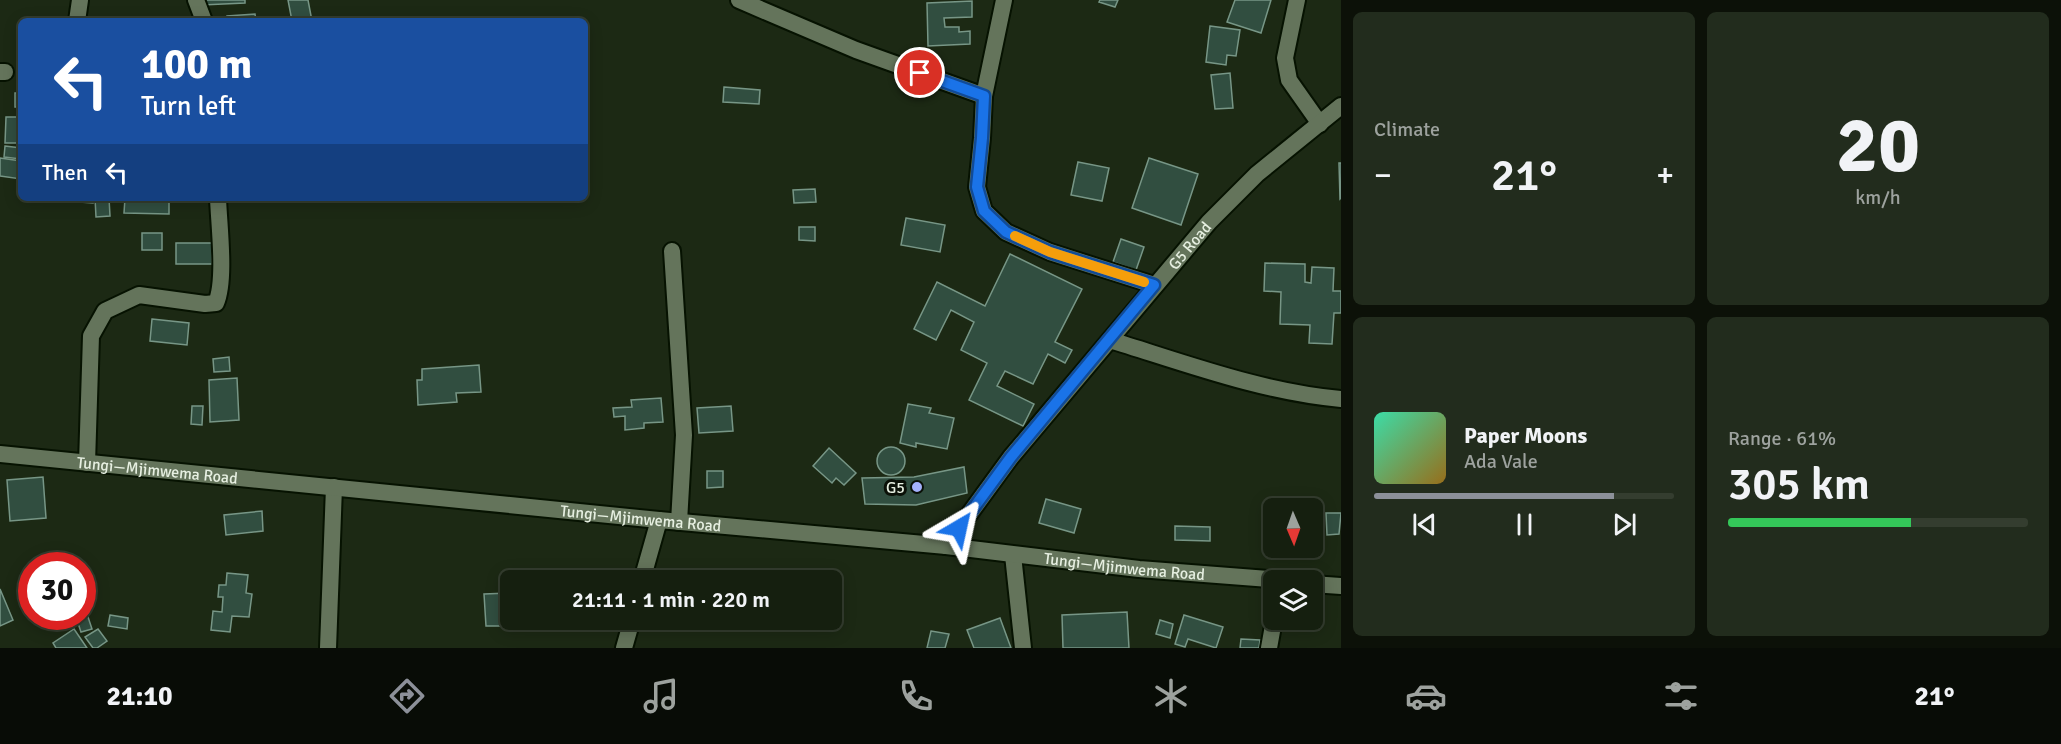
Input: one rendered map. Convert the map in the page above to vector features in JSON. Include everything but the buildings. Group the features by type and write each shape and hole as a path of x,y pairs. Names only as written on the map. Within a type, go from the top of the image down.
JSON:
{"street":[{"path":"77,18 80,0"},
{"path":"196,0 203,18"},
{"path":"739,0 856,50 984,96"},
{"path":"1004,0 984,96 977,187 984,211 1006,232 1050,252 1154,285"},
{"path":"1297,0 1285,58 1289,80 1320,124"},
{"name":"G5 Road","path":"946,546 1011,457 1209,222 1257,174 1341,106"},
{"path":"87,462 91,336 105,311 139,295 205,304 216,303 220,294 221,279 218,201"},
{"path":"672,251 684,435 680,522"},
{"path":"1110,340 1258,384 1312,396 1341,399"},
{"name":"Tungi—Mjimwema Road","path":"0,454 659,520 946,546 1139,569 1263,579"},
{"path":"328,648 334,487"},
{"path":"645,570 659,520"},
{"path":"1013,555 1023,648"},
{"path":"1323,585 1341,586"},
{"path":"624,648 629,630"},
{"path":"1269,648 1272,630"}],"slow traffic":[{"path":"1015,236 1050,252 1144,282"}],"place":[{"name":"G5","path":"917,487"}],"route":[{"path":"920,73 984,96 977,187 984,211 1006,232 1050,252 1154,285 1011,457 959,528"}]}
